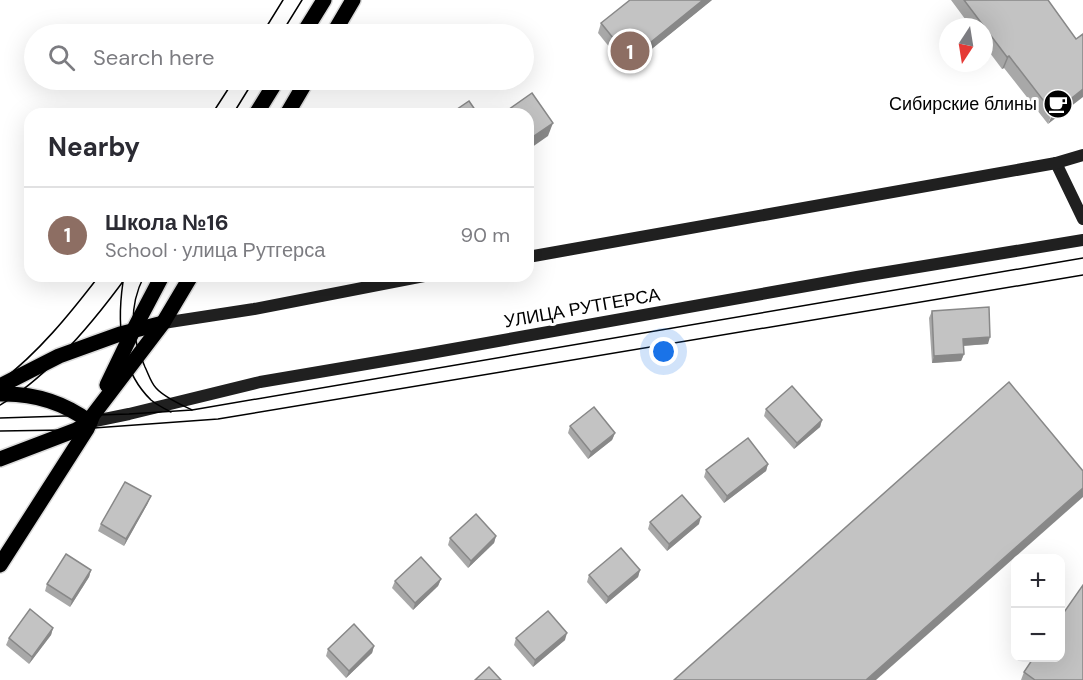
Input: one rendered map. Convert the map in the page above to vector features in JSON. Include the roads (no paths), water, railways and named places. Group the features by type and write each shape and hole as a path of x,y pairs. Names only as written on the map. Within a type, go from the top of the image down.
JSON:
{"main road":[{"path":"309,24 324,0"},
{"path":"339,24 353,0"},
{"path":"260,108 271,90"},
{"path":"291,108 301,90"},
{"path":"534,256 1056,163 1083,154"},
{"path":"1056,163 1083,219"},
{"name":"УЛИЦА РУТГЕРСА","path":"92,418 129,414 260,382 857,276 1083,240"},
{"path":"0,459 76,430 92,418 159,282"},
{"path":"0,565 92,418 163,323 187,282"},
{"path":"0,387 60,356 133,331 163,323 254,309 393,282"},
{"path":"0,394 19,393 53,401 92,418"}],"tram line":[{"path":"268,24 283,0"},
{"path":"287,24 302,0"},
{"path":"216,108 228,90"},
{"path":"237,108 248,90"},
{"path":"0,418 192,410 1083,258"},
{"path":"0,431 66,430 218,419 1083,275"},
{"path":"0,382 53,332 94,282"},
{"path":"0,405 36,379 70,346 122,282"},
{"path":"123,282 120,313 126,360 140,388 151,400 171,412"},
{"path":"142,282 135,299 133,322 140,356 156,388 168,398 192,410"}],"place":[{"name":"Школа №16","path":"630,51"},
{"name":"Сибирские блины","path":"1058,104"}]}
